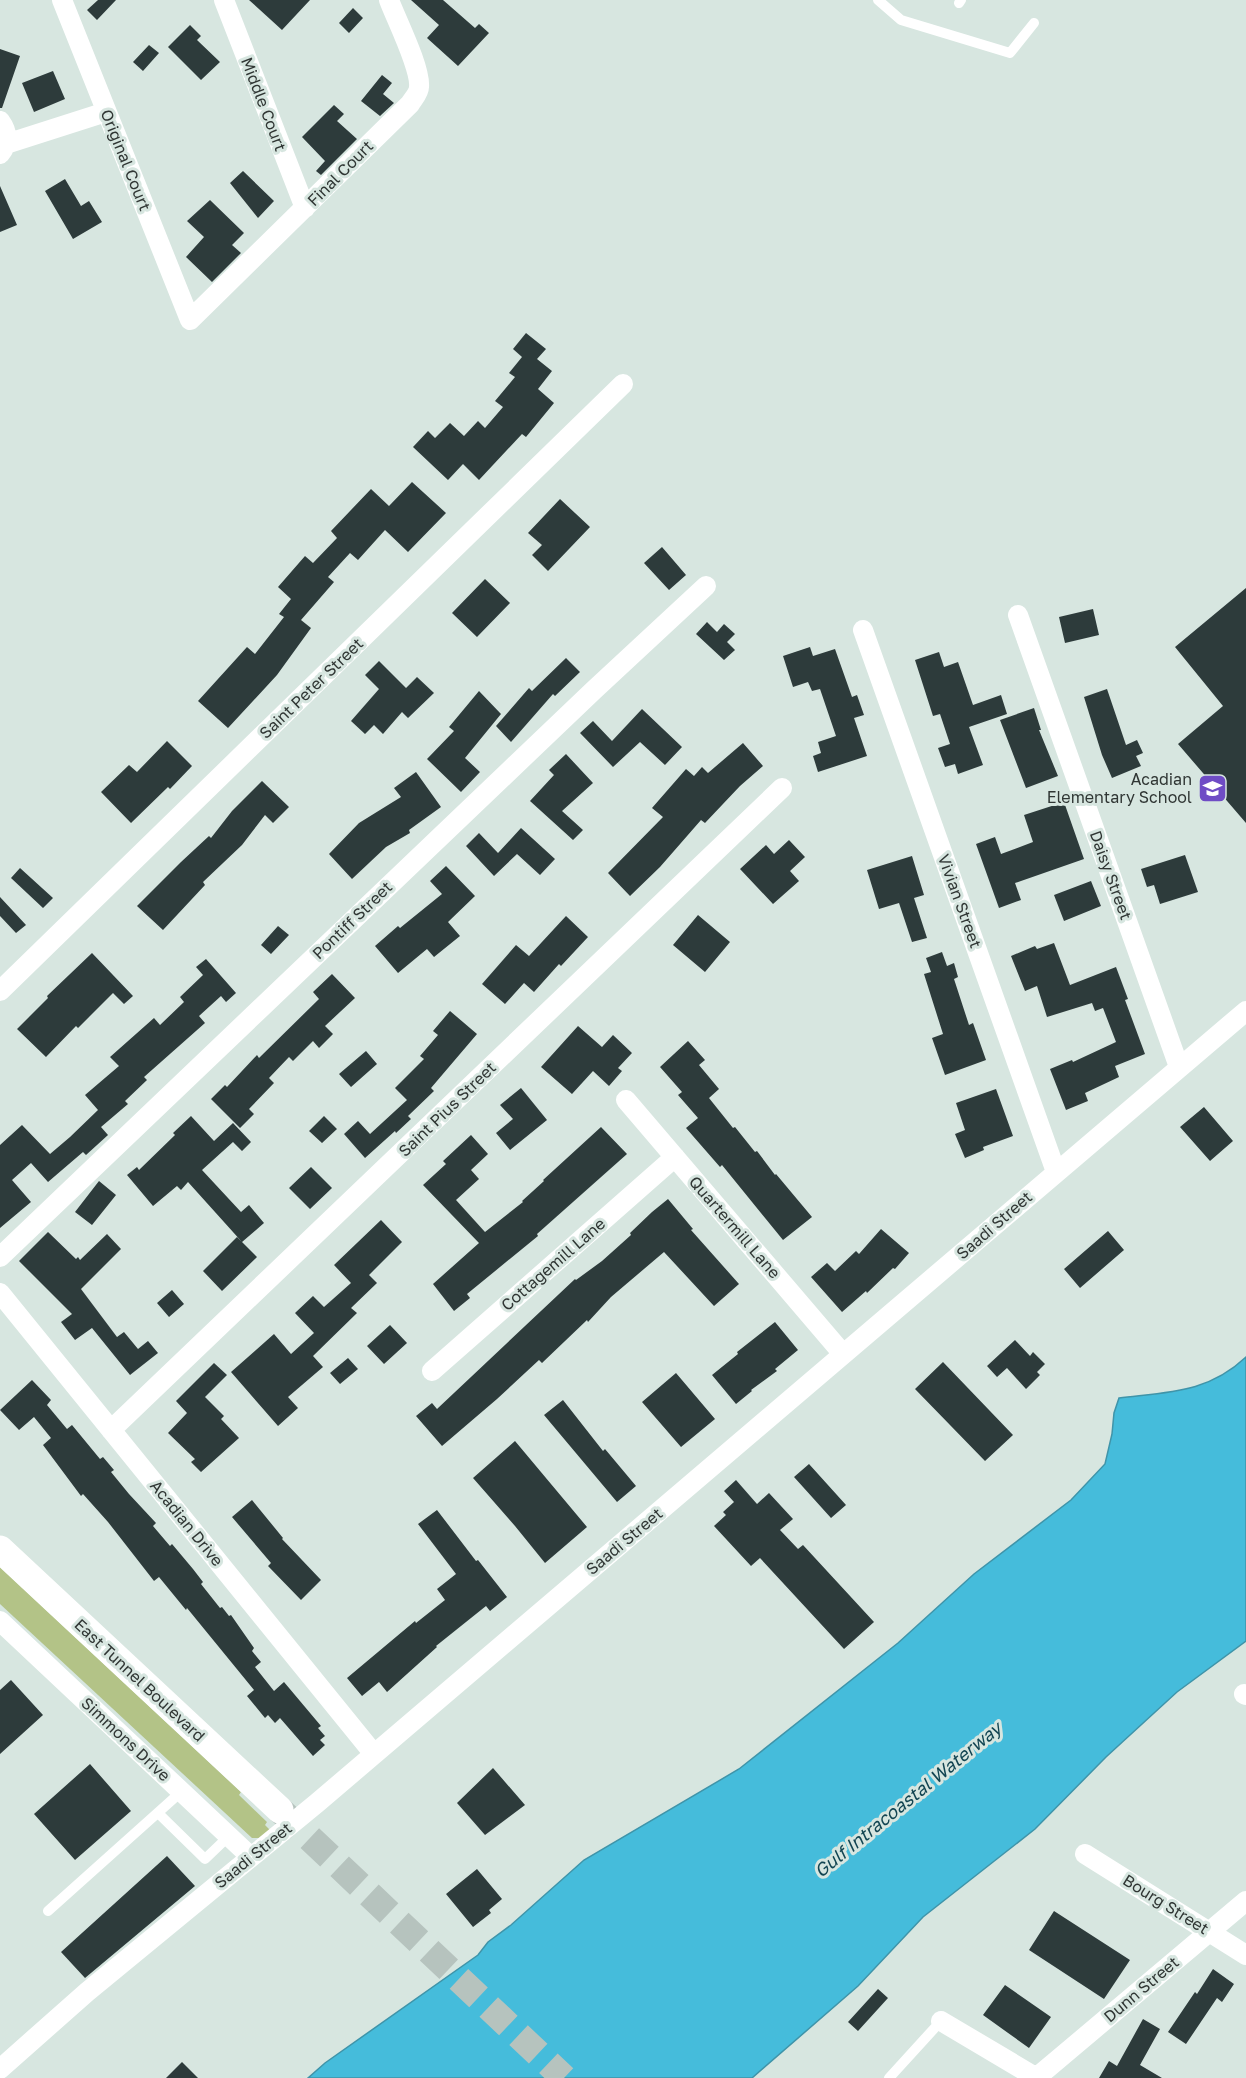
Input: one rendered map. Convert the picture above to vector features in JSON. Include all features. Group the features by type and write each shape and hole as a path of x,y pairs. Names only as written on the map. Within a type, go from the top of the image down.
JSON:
{"main road":[{"name":"East Tunnel Boulevard","path":"0,1549 280,1810"}],"street":[{"name":"Original Court","path":"62,0 190,320"},
{"name":"Middle Court","path":"224,0 304,208"},
{"name":"Final Court","path":"190,320 410,104 416,95 419,87 416,68 389,0"},
{"path":"0,121 6,129 3,149 106,111"},
{"name":"Saint Peter Street","path":"0,991 623,384"},
{"name":"Pontiff Street","path":"0,1257 706,586"},
{"name":"Daisy Street","path":"1018,615 1179,1067"},
{"name":"Vivian Street","path":"863,630 1056,1172"},
{"name":"Saint Pius Street","path":"111,1430 782,788"},
{"name":"Saadi Street","path":"0,2069 87,1992 374,1754 1246,1011"},
{"name":"Quartermill Lane","path":"626,1100 843,1354"},
{"name":"Cottagemill Lane","path":"432,1371 675,1157"},
{"name":"Acadian Drive","path":"0,1293 374,1754"},
{"name":"Simmons Drive","path":"0,1621 251,1857"},
{"name":"Bourg Street","path":"1085,1854 1246,1955"},
{"name":"Dunn Street","path":"1037,2078 1246,1901"},
{"path":"941,2021 1037,2078"}],"lane":[{"path":"878,0 901,20 1010,53 1034,23"},
{"path":"48,1911 182,1791"},
{"path":"158,1813 205,1860 229,1836"},
{"path":"889,2078 941,2021"}],"green space":[{"path":"0,1567 241,1792 239,1795 267,1822 265,1825 272,1832 262,1838 252,1838 0,1604"}],"water":[{"name":"Gulf Intracoastal Waterway","path":"1246,1357 1246,1641 1177,1692 1106,1757 1035,1829 923,1917 858,1986 752,2078 308,2078 325,2063 478,1955 488,1942 511,1925 584,1860 739,1769 898,1643 974,1574 1071,1500 1105,1464 1119,1398 1187,1389 1217,1378"}],"building":[{"path":"98,0 116,0 97,20 87,10"},
{"path":"249,0 310,0 282,30"},
{"path":"411,0 443,0 475,28 479,24 489,33 458,66 427,38 439,25"},
{"path":"353,8 363,18 349,33 339,23"},
{"path":"190,25 201,36 197,40 220,62 201,80 168,47"},
{"path":"149,45 159,53 143,71 133,62"},
{"path":"0,49 20,56 2,108 0,108"},
{"path":"53,71 65,99 34,112 22,83"},
{"path":"382,75 392,83 383,94 394,103 380,116 361,101"},
{"path":"334,105 344,114 337,121 357,139 321,175 316,171 325,161 302,137"},
{"path":"243,171 274,201 258,218 230,183"},
{"path":"65,179 81,206 89,201 102,222 73,239 45,191"},
{"path":"0,186 17,225 0,232"},
{"path":"210,200 244,233 232,245 241,253 212,282 186,257 204,237 187,221"},
{"path":"526,333 546,349 537,359 552,371 538,389 554,403 526,437 522,434 479,480 463,464 448,480 413,447 428,431 435,438 450,423 464,436 478,421 485,428 503,407 495,401 515,377 509,373 522,357 513,349"},
{"path":"412,482 446,513 408,552 385,530 358,560 350,553 328,577 334,582 301,620 311,628 277,675 228,728 198,701 247,647 255,654 284,617 279,614 291,599 278,587 305,556 313,563 337,538 331,531 371,489 389,506"},
{"path":"560,499 590,527 548,571 532,555 542,545 528,533"},
{"path":"662,547 686,575 669,590 644,563"},
{"path":"485,579 510,603 477,637 452,613"},
{"path":"1246,588 1246,823 1178,744 1223,706 1175,647"},
{"path":"1093,609 1099,635 1065,643 1059,617"},
{"path":"707,622 717,632 724,624 735,634 727,642 735,650 724,660 696,634"},
{"path":"810,647 813,656 835,649 852,697 857,695 864,715 854,718 867,756 818,772 813,756 821,753 818,742 836,736 820,689 812,691 808,682 793,687 783,656"},
{"path":"939,652 944,667 958,662 973,705 1001,695 1007,714 969,727 983,765 958,774 955,764 945,767 938,748 950,744 940,714 933,716 915,660"},
{"path":"566,658 580,672 555,696 553,694 511,742 496,726 529,688 532,691"},
{"path":"379,661 406,688 417,677 434,693 408,718 402,712 383,734 374,725 365,734 351,721 379,689 365,675"},
{"path":"1107,689 1126,745 1137,740 1143,753 1136,756 1141,766 1112,778 1102,755 1084,697"},
{"path":"479,691 501,714 465,758 480,772 461,792 427,759 454,731 449,727"},
{"path":"1034,708 1041,730 1039,730 1058,776 1026,788 1000,720"},
{"path":"642,709 682,747 665,765 640,742 613,767 580,733 593,721 612,741"},
{"path":"167,741 192,766 131,823 101,792 129,765 137,772"},
{"path":"743,743 763,766 740,786 705,823 701,820 660,867 630,896 608,873 663,817 652,808 686,769 694,776 702,767 708,773"},
{"path":"566,754 593,783 562,811 583,830 573,840 530,801 554,775 549,770"},
{"path":"416,772 441,807 409,830 410,833 386,847 352,879 329,854 359,823 401,797 394,788"},
{"path":"262,781 289,807 273,823 265,815 242,845 203,882 205,885 163,930 137,906 209,836 211,838 232,811"},
{"path":"1064,802 1084,859 1015,883 1021,900 999,908 976,844 995,837 1001,854 1033,842 1024,815"},
{"path":"521,828 555,859 540,875 517,854 494,876 466,846 479,833 498,853"},
{"path":"789,840 805,857 790,871 799,881 773,904 740,869 766,845 774,854"},
{"path":"1185,855 1198,892 1160,904 1154,885 1147,887 1141,869"},
{"path":"912,856 924,895 914,898 927,938 912,942 899,903 879,909 867,870"},
{"path":"446,866 475,896 448,922 460,936 434,957 427,949 398,973 375,946 442,894 430,881"},
{"path":"20,868 53,898 43,908 11,878"},
{"path":"1091,881 1101,906 1064,921 1054,895"},
{"path":"0,897 26,925 16,933 0,916"},
{"path":"698,915 730,942 705,972 673,945"},
{"path":"566,916 588,937 534,992 524,983 505,1004 482,984 516,945 529,956"},
{"path":"278,926 289,935 271,954 261,945"},
{"path":"1054,943 1070,985 1116,967 1128,999 1125,1000 1145,1054 1115,1066 1119,1077 1085,1093 1088,1101 1066,1110 1050,1069 1072,1060 1073,1062 1116,1042 1103,1008 1095,1011 1092,1003 1047,1017 1037,986 1025,991 1011,956 1035,946 1037,949"},
{"path":"942,952 947,966 954,963 958,977 954,979 969,1025 973,1023 986,1060 945,1075 932,1038 943,1034 924,974 931,972 926,958"},
{"path":"92,953 133,996 124,1004 113,993 46,1057 17,1029 48,998 47,996"},
{"path":"206,959 236,993 226,1002 221,996 199,1016 205,1023 144,1077 147,1080 125,1101 128,1104 101,1127 108,1135 86,1155 83,1152 48,1182 31,1163 12,1180 31,1202 0,1228 0,1145 22,1125 50,1154 70,1137 98,1110 85,1095 119,1066 110,1057 154,1018 160,1025 184,1002 180,997 203,975 196,967"},
{"path":"332,974 355,998 325,1026 333,1034 319,1048 313,1041 293,1061 289,1057 269,1078 274,1083 249,1109 254,1114 240,1128 211,1099 225,1085 227,1087 257,1055 259,1058 319,999 313,992"},
{"path":"450,1011 477,1034 431,1088 434,1091 408,1116 411,1119 365,1158 344,1134 358,1121 370,1134 407,1100 395,1088 424,1059 420,1056 438,1035 433,1031"},
{"path":"578,1026 602,1047 613,1035 632,1053 618,1068 622,1071 609,1086 593,1071 572,1094 541,1067"},
{"path":"688,1041 705,1060 699,1065 719,1089 709,1098 812,1217 783,1240 722,1165 720,1167 686,1128 698,1118 678,1095 682,1092 660,1067"},
{"path":"366,1051 377,1064 351,1087 339,1074"},
{"path":"521,1088 547,1120 510,1150 496,1133 513,1119 500,1105"},
{"path":"996,1089 1013,1136 983,1147 984,1150 965,1158 955,1134 965,1130 956,1103"},
{"path":"1204,1107 1233,1141 1210,1161 1180,1127"},
{"path":"191,1116 214,1141 233,1123 251,1142 242,1151 233,1142 202,1170 241,1212 249,1205 264,1223 242,1242 188,1182 181,1190 177,1186 153,1206 127,1175 137,1167 139,1170"},
{"path":"324,1116 337,1129 322,1143 309,1131"},
{"path":"601,1127 627,1154 537,1234 538,1236 467,1294 470,1298 454,1311 433,1284 479,1243 423,1185 446,1164 443,1161 471,1135 488,1154 471,1170 479,1179 456,1200 485,1232 523,1202 543,1180"},
{"path":"311,1167 332,1188 310,1209 289,1188"},
{"path":"99,1181 116,1195 92,1225 75,1212"},
{"path":"668,1199 693,1229 691,1230 739,1284 714,1306 664,1252 611,1297 588,1322 587,1320 542,1363 539,1360 442,1446 416,1416 432,1403 437,1409 575,1279 602,1261"},
{"path":"381,1220 402,1242 369,1275 377,1283 351,1308 357,1313 313,1356 323,1367 288,1397 298,1408 278,1426 231,1372 274,1334 291,1354 314,1333 295,1313 313,1296 324,1307 351,1283 334,1265"},
{"path":"881,1229 909,1253 895,1269 893,1268 867,1293 866,1291 842,1312 811,1277 827,1263 835,1271 856,1251 859,1254"},
{"path":"1108,1231 1124,1250 1080,1288 1064,1269"},
{"path":"48,1232 76,1259 78,1257 80,1260 107,1234 121,1249 81,1289 117,1337 124,1332 138,1349 148,1341 158,1353 130,1375 92,1328 75,1340 61,1322 72,1314 19,1261"},
{"path":"237,1237 257,1257 222,1291 203,1271"},
{"path":"172,1290 184,1304 169,1317 157,1303"},
{"path":"775,1322 798,1350 775,1369 777,1371 736,1404 712,1375"},
{"path":"390,1325 407,1343 384,1364 367,1346"},
{"path":"1015,1340 1030,1356 1033,1352 1045,1364 1037,1372 1040,1375 1026,1389 1007,1368 997,1377 987,1366"},
{"path":"348,1358 358,1369 340,1384 330,1373"},
{"path":"943,1362 1013,1435 985,1461 915,1389"},
{"path":"214,1363 227,1375 205,1397 224,1416 221,1419 239,1438 201,1472 191,1462 195,1459 168,1433 187,1413 176,1401"},
{"path":"676,1373 715,1419 681,1447 642,1402"},
{"path":"32,1380 51,1400 47,1405 67,1429 72,1425 100,1459 103,1457 114,1470 111,1472 156,1523 153,1526 193,1569 203,1582 201,1584 220,1608 222,1607 229,1616 231,1615 261,1662 255,1667 274,1691 284,1682 321,1726 318,1728 325,1736 320,1740 325,1745 313,1756 280,1718 275,1723 268,1715 265,1718 247,1696 254,1690 187,1608 186,1610 159,1577 154,1581 108,1522 83,1494 81,1496 43,1445 51,1438 34,1417 19,1430 0,1410"},
{"path":"563,1400 603,1451 605,1449 636,1486 617,1502 544,1415"},
{"path":"515,1441 587,1527 545,1563 473,1478"},
{"path":"809,1464 846,1505 831,1518 794,1477"},
{"path":"736,1480 757,1504 769,1493 793,1519 780,1530 798,1549 803,1545 874,1622 844,1649 760,1558 751,1566 714,1526 726,1515 723,1512 734,1502 724,1491"},
{"path":"252,1500 282,1539 321,1580 301,1600 268,1566 271,1563 232,1517"},
{"path":"437,1510 507,1597 490,1611 486,1606 436,1646 387,1692 379,1682 362,1696 347,1678 415,1621 416,1623 445,1600 437,1589 456,1574 418,1524"},
{"path":"11,1680 43,1715 0,1754 0,1690"},
{"path":"90,1764 131,1811 75,1860 34,1814"},
{"path":"493,1768 525,1805 485,1835 457,1803"},
{"path":"167,1856 195,1886 85,1978 61,1952"},
{"path":"477,1869 502,1899 489,1910 491,1913 473,1927 446,1894"},
{"path":"1054,1911 1130,1960 1104,1999 1029,1950"},
{"path":"1213,1969 1234,1984 1222,2002 1217,1998 1186,2044 1168,2032"},
{"path":"1005,1985 1051,2017 1029,2048 983,2015"},
{"path":"878,1989 888,1998 858,2031 848,2022"},
{"path":"1143,2019 1160,2029 1140,2065 1162,2078 1099,2078 1109,2061 1117,2066"},
{"path":"182,2062 198,2078 166,2078"}],"tunnel":[{"path":"280,1810 564,2078"}],"place":[{"name":"Acadian Elementary School","path":"1213,788"}]}
